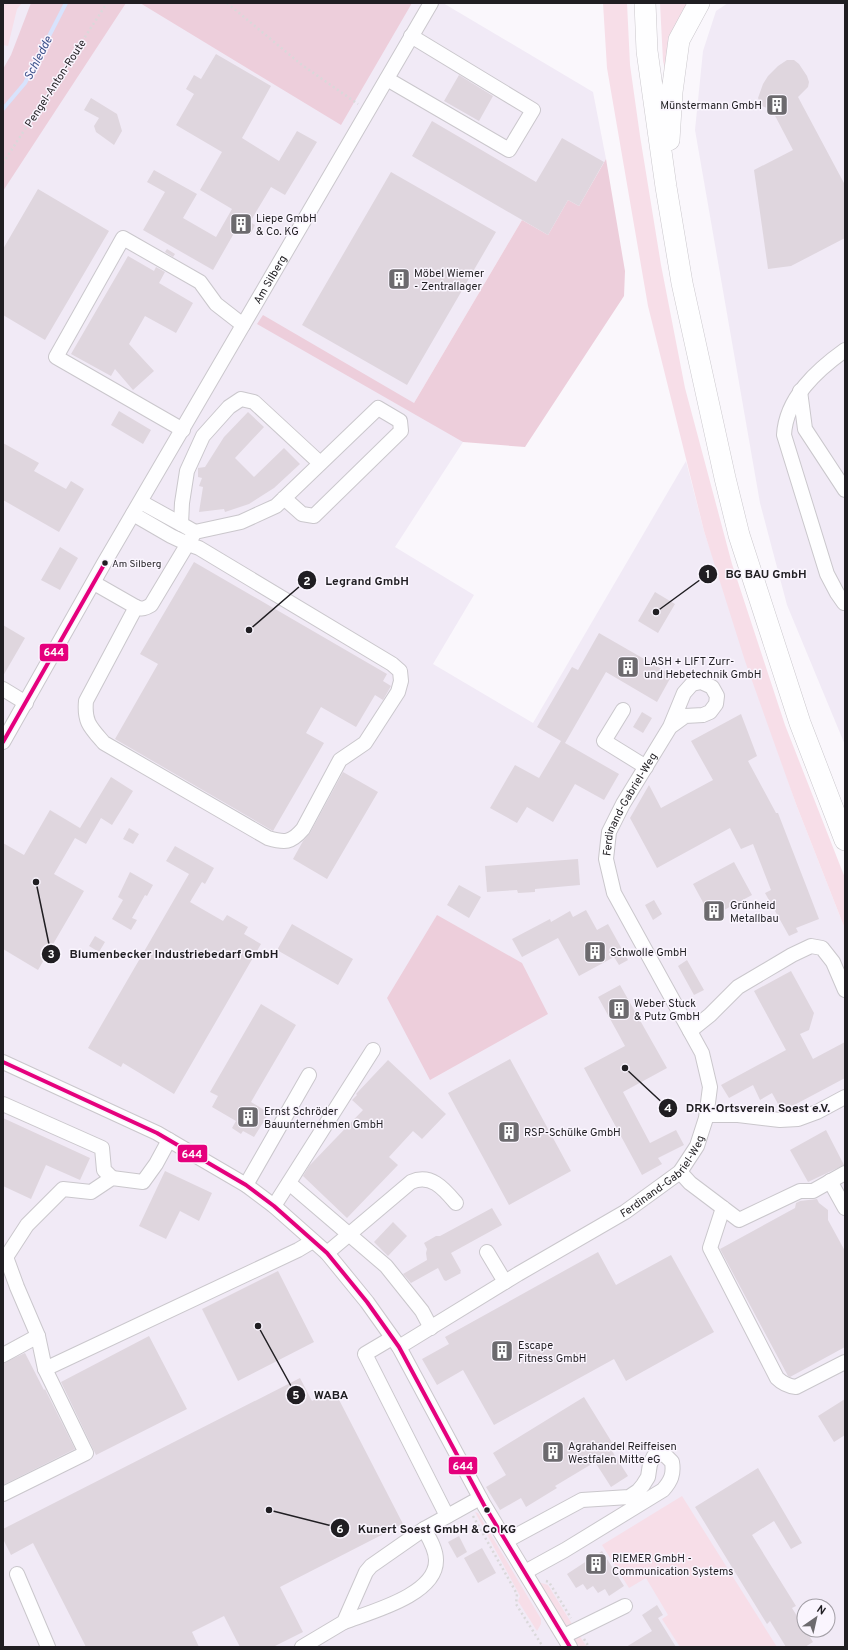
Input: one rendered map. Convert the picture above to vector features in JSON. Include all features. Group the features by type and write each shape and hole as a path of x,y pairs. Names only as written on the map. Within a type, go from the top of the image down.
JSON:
{"highway":[{"path":"646,3 647,51 666,186 682,283 702,380 739,535 800,723 845,840"},
{"path":"666,186 672,92 680,40 698,3"}],"street":[{"name":"Am Silberg","path":"3,742 133,514 431,3"},
{"path":"387,79 509,150 533,110 411,36"},
{"path":"182,430 56,357 123,238 200,282 216,304 243,325"},
{"path":"844,603 836,594 827,574 784,435 787,418 800,391 829,361 845,350"},
{"path":"800,391 805,429 845,490"},
{"path":"181,524 187,471 203,436 229,407 241,399 254,402 320,463"},
{"path":"140,502 195,532 241,522 276,506 284,498 320,463 378,408 400,421 401,431 314,516 302,514 284,498"},
{"path":"133,514 188,544 200,548 392,664 400,671 401,681 398,692 365,744 340,760 303,829 294,838 282,842 268,838 104,743 92,730 85,715 86,701 136,607"},
{"path":"94,583 139,609 151,605 195,532"},
{"path":"3,689 26,703"},
{"path":"623,710 604,742 646,767"},
{"name":"Ferdinand-Gabriel-Weg","path":"447,1516 365,1354 431,1328 505,1282 625,1212 680,1172 697,1146 707,1115 710,1087 702,1054 614,893 606,859 609,832 623,804 670,727"},
{"path":"690,1031 710,1015 738,987 792,955 811,946 822,948 833,962 845,990"},
{"path":"274,1206 373,1050"},
{"path":"3,1062 169,1140 246,1185 274,1206 327,1253 396,1342 480,1498 567,1642 625,1606"},
{"path":"246,1185 309,1075"},
{"path":"707,1115 738,1115 780,1120 798,1120 845,1097"},
{"path":"3,1104 102,1148 104,1170 112,1178 143,1182 156,1164 169,1140"},
{"path":"680,1172 690,1183 739,1220 800,1191 813,1190 845,1173"},
{"path":"3,1494 86,1453 45,1369 38,1336 5,1260 27,1226 62,1189 91,1192 112,1178"},
{"path":"327,1253 411,1182 418,1179 427,1179 437,1184 447,1192 456,1203"},
{"path":"830,1181 845,1208"},
{"path":"289,1183 386,1266 422,1311 431,1328"},
{"path":"723,1208 710,1248 777,1378 782,1383 796,1387 845,1362"},
{"path":"45,1369 313,1241"},
{"path":"487,1252 505,1282"},
{"path":"3,1355 38,1336"},
{"path":"506,1541 582,1500 629,1497 638,1491 648,1477 650,1464 654,1456 664,1454 672,1462 673,1473 670,1481 662,1490 565,1550 525,1572"},
{"path":"344,1622 369,1569 424,1529 480,1498"},
{"path":"302,1647 344,1622 397,1603 428,1580 433,1573 437,1562 436,1553 424,1529"},
{"path":"17,1574 48,1647"}],"path":[{"name":"Pengel-Anton-Route","path":"3,163 107,3"},
{"path":"227,3 302,65 368,111"},
{"path":"467,1505 517,1594 516,1604 543,1647"}],"shaded area":[{"path":"3,3 443,3 593,92 606,159 579,206 568,200 548,235 522,220 414,403 463,442 395,547 474,595 433,664 533,723 686,461 704,531 796,804 845,929 845,1647 3,1647"},
{"path":"3,3 22,3 17,9 8,46 3,45"},
{"path":"31,3 126,3 3,191 3,69 11,55"},
{"path":"140,3 412,3 341,125"},
{"path":"603,3 627,3 630,65 640,136 661,265 685,388 732,564 785,725 845,878 845,929 796,804 745,661 704,531 648,306 607,68"},
{"path":"660,3 688,3 666,73 663,61"},
{"path":"728,3 845,3 845,745 787,605 760,503 695,130 703,51 716,11"},
{"path":"606,159 625,271 624,296 525,447 463,442 257,324 263,315 414,403 522,220 548,235 568,200 579,206"},
{"path":"437,915 522,963 548,1014 430,1080 387,998"},
{"path":"682,1496 777,1647 680,1647 662,1619 668,1615 646,1578 629,1588 602,1545"},
{"path":"475,1512 478,1513 541,1619 541,1624 537,1631 518,1601 520,1596"},
{"path":"538,1582 548,1585 572,1624 566,1627"},
{"path":"579,1635 587,1647 576,1647 574,1644 576,1636"}],"building":[{"path":"216,54 271,86 242,138 279,161 297,131 317,142 285,195 271,187 250,222 255,225 250,235 237,228 213,270 143,230 165,192 147,182 154,170 197,194 183,218 216,237 232,209 200,190 222,152 176,125 194,94 186,89 194,75 201,79"},
{"path":"787,60 794,60 799,64 807,76 809,82 808,87 798,97 845,185 845,238 791,266 768,269 754,170 793,150 772,110 762,106 758,98 763,84 768,76 778,66"},
{"path":"459,75 493,96 479,121 444,101"},
{"path":"91,98 117,114 122,131 114,145 96,132 94,126 99,118 84,110"},
{"path":"432,121 536,182 562,138 604,162 579,206 568,200 548,235 412,156"},
{"name":"Möbel Wiemer - Zentrallager","path":"391,172 496,232 407,385 302,325"},
{"path":"38,189 109,231 45,340 3,315 3,249"},
{"path":"167,249 175,254 173,257 165,252"},
{"path":"128,256 154,271 156,267 165,272 159,283 193,303 176,333 145,316 129,344 154,371 133,390 115,369 111,376 71,354"},
{"path":"119,411 151,430 143,444 111,425"},
{"path":"248,412 264,427 235,458 254,477 284,448 300,464 274,488 249,504 225,512 224,509 199,512 203,487 199,486 202,478 198,477 198,468 205,467 224,437"},
{"path":"3,443 39,463 34,471 66,489 71,481 84,489 59,532 3,500"},
{"path":"60,547 78,558 60,590 41,580"},
{"path":"194,562 387,674 383,681 391,686 383,700 375,695 356,727 321,707 306,733 324,743 273,831 115,739 158,664 140,654"},
{"path":"655,592 675,604 658,633 638,621"},
{"path":"3,625 25,638 3,676"},
{"path":"599,633 672,675 657,702 606,672 565,743 619,774 604,800 575,784 553,822 527,807 517,823 490,808 515,765 539,778 561,741 537,727 572,667 578,670"},
{"path":"642,712 652,718 643,733 633,727"},
{"path":"741,714 757,756 748,761 776,813 778,813 819,919 796,928 798,932 789,936 765,893 771,890 753,844 741,849 730,828 657,868 630,818 649,785 661,808 713,780 691,741"},
{"path":"343,772 378,792 327,879 293,859 303,841 310,833"},
{"path":"111,777 133,791 112,825 101,818 86,844 75,838 54,874 84,891 38,970 3,949 3,843 24,855 50,810 80,828"},
{"path":"129,828 139,834 133,844 123,839"},
{"path":"175,846 214,868 205,884 202,882 190,902 223,921 227,915 248,927 244,934 261,944 174,1094 123,1063 121,1067 88,1048 189,874 166,861"},
{"path":"578,859 580,885 535,889 535,892 518,893 517,890 487,892 485,866"},
{"path":"734,862 752,895 711,917 693,884"},
{"path":"130,872 153,885 147,896 145,895 132,918 137,920 131,930 112,919 123,900 118,897"},
{"path":"459,885 481,897 469,918 447,905"},
{"path":"654,900 662,914 653,920 645,905"},
{"path":"586,910 597,930 608,924 628,960 619,965 614,957 579,976 558,938 522,957 512,939 550,919 551,922 570,911 573,917"},
{"path":"292,924 353,959 338,985 277,950"},
{"path":"95,936 105,942 99,952 89,946"},
{"path":"687,960 704,990 694,995 678,966"},
{"path":"791,971 814,1013 809,1030 800,1034 813,1059 845,1042 845,1078 783,1111 772,1093 760,1100 753,1085 729,1098 721,1085 786,1050 754,991"},
{"path":"620,985 667,1068 623,1092 650,1143 676,1130 684,1145 658,1158 662,1164 642,1175 584,1068 625,1046 598,997"},
{"path":"261,1004 296,1025 251,1102 269,1113 254,1137 243,1131 241,1134 232,1128 236,1121 212,1107 218,1096 210,1092"},
{"name":"RSP-Schülke GmbH","path":"510,1059 571,1171 509,1205 448,1093"},
{"path":"388,1060 446,1114 422,1139 413,1131 389,1157 398,1165 347,1218 303,1176 309,1166 363,1110 352,1100"},
{"path":"3,1118 90,1158 80,1180 46,1165 31,1199 3,1186"},
{"path":"826,1130 844,1165 808,1182 790,1150"},
{"path":"165,1171 212,1193 199,1221 180,1211 166,1239 139,1226"},
{"path":"817,1199 819,1203 828,1210 828,1220 845,1251 845,1347 790,1377 788,1376 720,1249 795,1208 796,1203 800,1201"},
{"path":"492,1208 502,1225 451,1253 461,1273 446,1281 438,1268 411,1283 403,1274 427,1260 427,1249 424,1243"},
{"path":"393,1222 407,1236 388,1256 374,1242"},
{"path":"598,1252 616,1285 671,1255 714,1332 626,1381 614,1359 494,1425 463,1370 437,1385 422,1359 449,1344 445,1337"},
{"path":"278,1271 314,1342 238,1381 202,1309"},
{"path":"149,1336 187,1409 96,1455 61,1382"},
{"path":"25,1353 75,1449 3,1485 3,1363"},
{"path":"300,1378 312,1401 334,1390 403,1524 280,1587 303,1632 273,1647 240,1647 224,1616 192,1632 199,1647 86,1647 33,1543 11,1555 3,1539 3,1529"},
{"name":"Agrahandel Reiffeisen Westfalen Mitte eG","path":"584,1397 616,1449 612,1451 628,1476 611,1487 595,1462 555,1486 557,1488 526,1507 521,1498 500,1510 486,1487 506,1475 493,1453"},
{"path":"845,1399 845,1435 834,1442 818,1416"},
{"path":"758,1468 802,1543 791,1549 774,1521 752,1535 796,1606 792,1608 796,1614 796,1638 811,1638 813,1642 805,1647 786,1647 770,1621 767,1624 695,1507"},
{"path":"459,1536 467,1552 457,1558 448,1542"},
{"path":"482,1548 496,1573 478,1583 464,1558"},
{"name":"RIEMER GmbH - Communication Systems","path":"602,1551 624,1586 609,1596 605,1589 598,1593 593,1586 587,1590 583,1584 576,1588 567,1574"},
{"path":"657,1605 663,1615 658,1618 676,1647 626,1647 652,1631 642,1615"}],"waterway":[{"name":"Schledde","path":"3,109 25,83 66,3"}],"transit line":[{"name":"644","path":"3,742 105,563"},
{"name":"644","path":"3,1062 157,1133 246,1185 274,1206 327,1253 367,1302 399,1347 484,1505 570,1647"}],"place":[{"name":"Münstermann GmbH","path":"777,105"},
{"name":"Liepe GmbH & Co. KG","path":"241,224"},
{"name":"Möbel Wiemer - Zentrallager","path":"399,279"},
{"name":"Am Silberg","path":"105,563"},
{"name":"BG BAU GmbH","path":"656,612"},
{"name":"Legrand GmbH","path":"249,630"},
{"name":"LASH + LIFT Zurr- und Hebetechnik GmbH","path":"628,667"},
{"name":"Blumenbecker Industriebedarf GmbH","path":"36,882"},
{"name":"Grünheid Metallbau","path":"714,911"},
{"name":"Schwolle GmbH","path":"595,952"},
{"name":"Weber Stuck & Putz GmbH","path":"619,1009"},
{"name":"DRK-Ortsverein Soest e.V.","path":"625,1068"},
{"name":"Ernst Schröder Bauunternehmen GmbH","path":"248,1117"},
{"name":"RSP-Schülke GmbH","path":"509,1132"},
{"name":"WABA","path":"258,1326"},
{"name":"Escape Fitness GmbH","path":"502,1351"},
{"name":"Agrahandel Reiffeisen Westfalen Mitte eG","path":"553,1452"},
{"name":"Kunert Soest GmbH & Co KG","path":"269,1510"},
{"name":"RIEMER GmbH - Communication Systems","path":"596,1564"}]}
